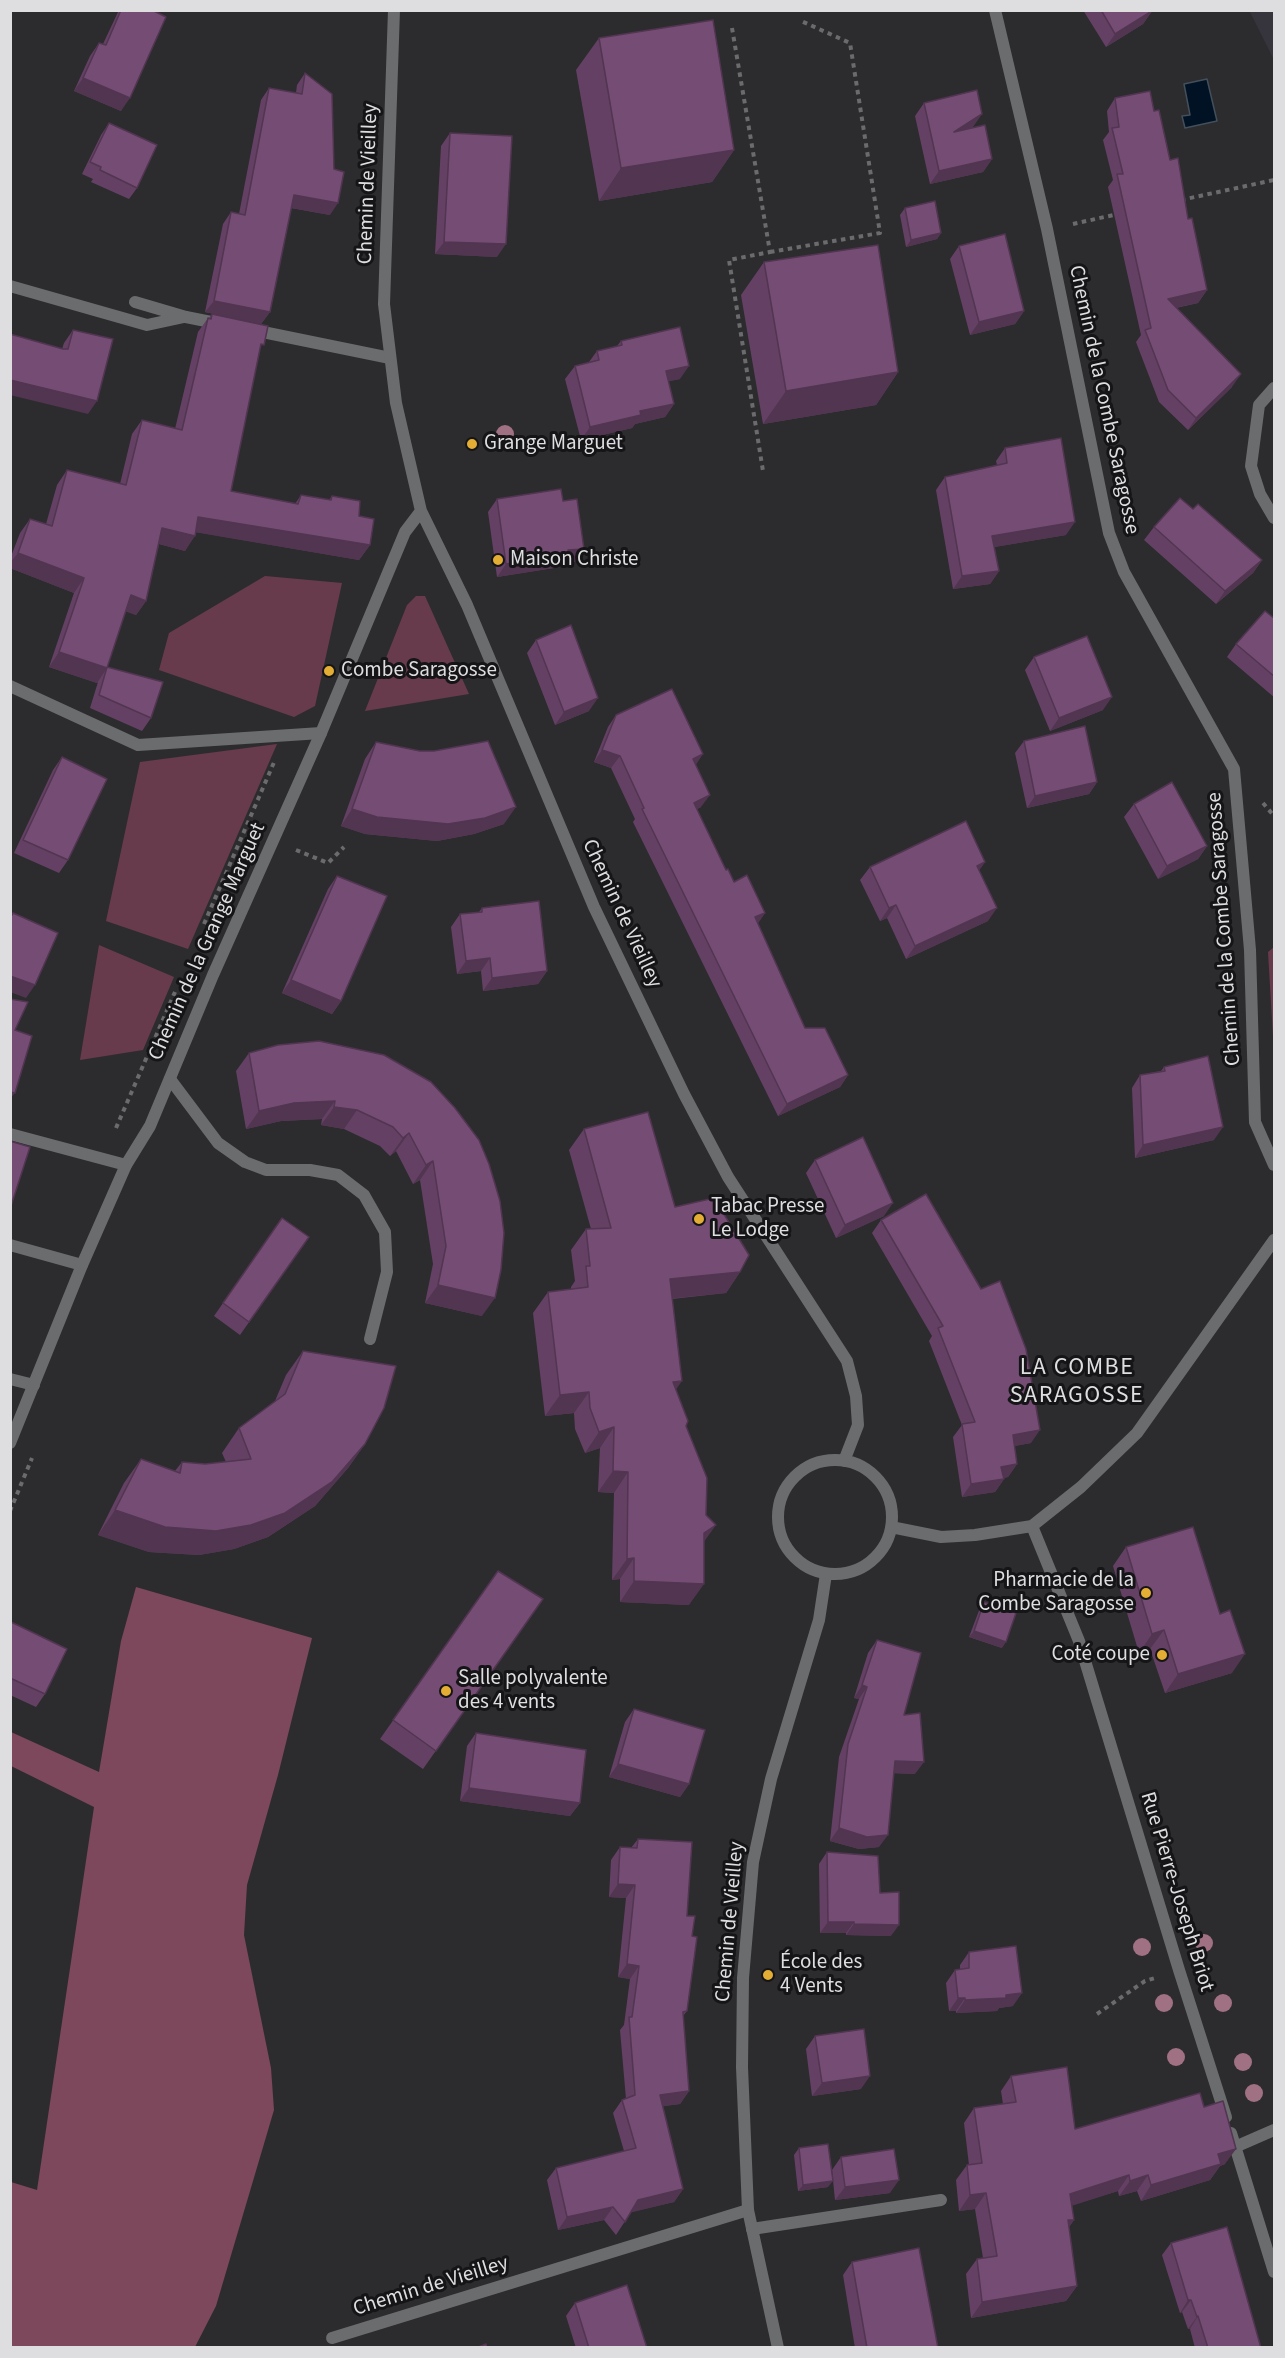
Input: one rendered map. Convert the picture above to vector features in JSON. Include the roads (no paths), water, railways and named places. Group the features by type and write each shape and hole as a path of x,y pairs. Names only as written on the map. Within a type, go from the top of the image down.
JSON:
{"street":[{"name":"Chemin de Vieilley","path":"394,10 384,304 396,403 421,511 466,604 594,907 684,1094 728,1178 847,1361 856,1396 858,1425 844,1461"},
{"name":"Chemin de la Combe Saragosse","path":"995,10 1047,229 1109,533 1124,572 1234,768 1250,950 1255,1122 1275,1165"},
{"path":"10,286 147,325 186,317"},
{"path":"135,302 186,317 390,358"},
{"path":"1275,388 1259,405 1251,466 1260,494 1275,518"},
{"name":"Chemin de la Grange Marguet","path":"10,1443 82,1265 126,1165 150,1126 213,975 321,733 405,532 421,511"},
{"path":"10,686 138,745 321,733"},
{"path":"170,1079 218,1143 245,1161 266,1170 310,1170 338,1175 364,1195 385,1232 387,1272 370,1340"},
{"path":"10,1134 126,1165"},
{"path":"891,1527 941,1537 975,1535 1032,1526 1081,1487 1137,1433 1275,1240"},
{"path":"10,1245 82,1265"},
{"path":"10,1378 34,1385"},
{"path":"826,1460 844,1461 861,1467 876,1477 886,1491 892,1509 891,1527 885,1544 868,1564 843,1574 826,1574 808,1569 794,1558 783,1544 778,1526 778,1508 783,1491 794,1476 809,1466 826,1460"},
{"name":"Rue Pierre-Joseph Briot","path":"1032,1526 1079,1641 1179,1970 1275,2272"},
{"name":"Chemin de Vieilley","path":"778,2348 748,2210 742,2067 743,1978 753,1862 771,1779 819,1620 826,1574"},
{"path":"1235,2147 1275,2130"},
{"path":"752,2229 941,2200"},
{"name":"Chemin de Vieilley","path":"332,2338 748,2210"}],"water":[{"path":"1207,79 1217,121 1185,128 1182,116 1190,115 1184,84"}],"place":[{"name":"Grange Marguet","path":"472,444"},
{"name":"Maison Christe","path":"498,560"},
{"name":"Combe Saragosse","path":"329,671"},
{"name":"Tabac Presse Le Lodge","path":"699,1219"},
{"name":"Pharmacie de la Combe Saragosse","path":"1146,1593"},
{"name":"Coté coupe","path":"1162,1655"},
{"name":"Salle polyvalente des 4 vents","path":"446,1691"},
{"name":"École des 4 Vents","path":"768,1975"}],"district":[{"name":"LA COMBE SARAGOSSE","path":"1077,1383"}]}
